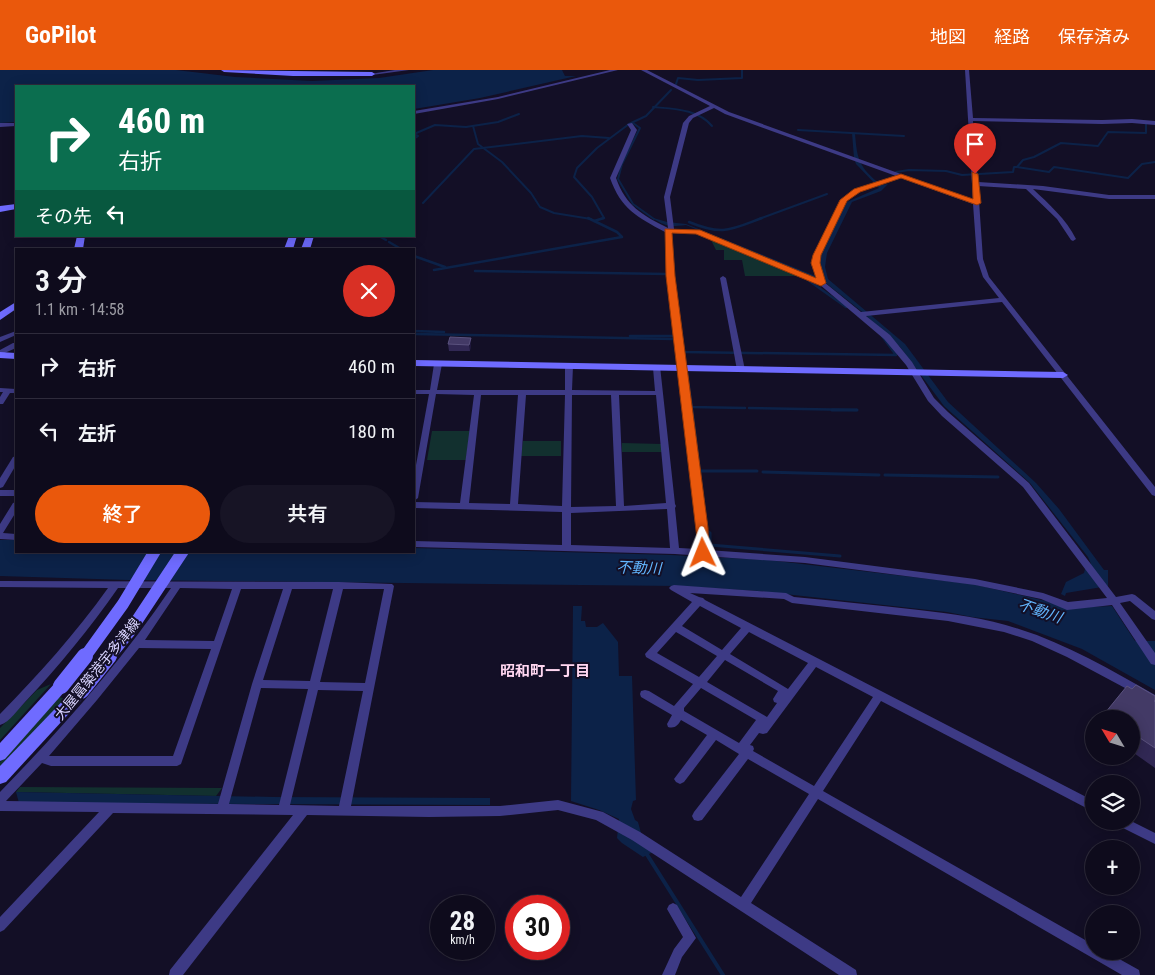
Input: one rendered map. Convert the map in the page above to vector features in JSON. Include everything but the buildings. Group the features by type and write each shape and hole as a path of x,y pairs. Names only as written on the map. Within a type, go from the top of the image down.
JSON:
{"street":[{"path":"224,70 293,74 368,73 407,70"},
{"path":"415,112 498,98 616,70"},
{"path":"637,70 658,78"},
{"path":"643,70 713,106 774,131 977,203"},
{"path":"967,70 980,260 986,277 1155,493"},
{"path":"364,85 368,73"},
{"path":"353,85 368,73"},
{"path":"703,553 702,528 670,276 670,228 667,197 686,123 695,114 713,106"},
{"path":"971,119 1132,121 1155,124"},
{"path":"630,124 634,130 614,171 618,192 630,208 645,219 670,228 697,232 820,280 861,313 887,337 920,373 932,399 945,414 1026,485 1114,601 1155,661"},
{"path":"0,125 15,125"},
{"path":"820,280 815,263 817,255 844,200 857,190 901,176"},
{"path":"976,184 1109,197 1155,197"},
{"path":"1028,188 1057,216 1073,238"},
{"path":"0,209 15,207"},
{"path":"723,278 740,370"},
{"path":"861,313 935,308 1004,300"},
{"path":"0,317 15,305"},
{"path":"0,340 15,333"},
{"path":"0,354 15,346"},
{"path":"0,354 15,356"},
{"path":"415,363 1063,375"},
{"path":"415,492 438,364"},
{"path":"566,548 569,366"},
{"path":"657,368 675,551"},
{"path":"0,402 8,391"},
{"path":"415,392 659,393"},
{"path":"464,506 478,392"},
{"path":"514,507 522,392"},
{"path":"615,392 620,509"},
{"path":"0,485 15,461"},
{"path":"0,493 15,493"},
{"path":"415,505 514,507 574,511 672,506"},
{"path":"0,532 15,507"},
{"path":"0,536 15,536"},
{"path":"415,544 675,551 805,560 975,582 1043,596 1067,606 1132,597 1155,616"},
{"name":"大屋冨築港宇多津線","path":"0,754 86,656 128,598 155,553"},
{"name":"大屋冨築港宇多津線","path":"0,777 81,691 130,631 182,553"},
{"path":"0,584 389,586 346,804"},
{"path":"0,721 91,619 115,585"},
{"path":"40,758 51,761 177,761 238,585"},
{"path":"224,803 257,684 289,585"},
{"path":"285,804 339,585"},
{"path":"0,800 82,712 138,644 177,586"},
{"path":"1085,802 674,588 786,596 792,600 935,616 990,625 1018,632 1041,641 1112,675 1155,700"},
{"path":"700,600 650,654 763,720"},
{"path":"672,724 677,718 679,707 748,626"},
{"path":"675,627 784,690 698,816"},
{"path":"138,644 218,645"},
{"path":"743,751 815,661"},
{"path":"257,684 369,687"},
{"path":"645,694 1134,975"},
{"path":"742,904 880,695"},
{"path":"680,779 714,734"},
{"path":"0,806 110,808 224,803 285,804 304,810 346,804 500,811 558,805 574,808 617,824 851,975"},
{"path":"0,926 110,808"},
{"path":"174,975 304,810"},
{"path":"1138,830 1155,839"},
{"path":"668,975 678,953 690,938 674,909"}],"green space":[{"path":"711,240 800,276 745,276 742,260 724,260 724,250 716,250"},
{"path":"432,431 470,431 466,460 427,460"},
{"path":"523,441 561,441 561,456 521,456"},
{"path":"622,443 662,444 663,452 622,452"},
{"path":"51,684 0,740 0,728 37,690"},
{"path":"59,697 66,699 0,769 0,762"},
{"path":"20,787 222,788 216,796 16,792"}],"water":[{"path":"0,70 176,70 235,77 312,81 379,78 433,70 562,70 565,76 576,76 480,98 415,109 415,85 15,85 15,122 0,123"},
{"path":"852,133 855,133 858,157 864,168 881,185 888,184 881,191 852,202 827,253 825,267 828,279 905,344 948,402 1036,483 1059,509 1104,570 1108,570 1108,586 1066,593 1065,596 1061,594 1066,582 1084,573 1085,569 1091,564 1088,557 1030,483 944,406 900,347 861,311 827,284 686,225 668,226 650,217 667,222 686,224 823,279 819,258 847,202 879,188 856,164"},
{"name":"不動川","path":"0,540 15,540 15,553 415,553 415,548 671,555 768,560 972,584 1046,601 1066,608 1112,606 1135,641 1155,641 1155,690 1082,649 1008,621 947,612 758,591 679,586 128,580 0,576"},
{"path":"573,606 582,606 581,621 585,621 586,627 597,627 603,623 618,642 619,676 632,676 636,800 633,801 631,809 641,833 653,852 643,857 617,838 619,819 571,801"},
{"path":"16,792 274,797 490,798 490,805 19,803"}],"waterway":[{"path":"676,84 678,78 698,80 742,78 742,70"},
{"path":"655,107 671,90"},
{"path":"604,218 592,197 574,177 577,168 597,148 629,124 646,116 655,107"},
{"path":"655,107 677,109 693,113 706,120 712,126"},
{"path":"415,134 435,125 466,127 498,122 519,114"},
{"path":"633,123 640,128 622,164 618,179 633,204 654,219"},
{"path":"1017,167 1023,160 1034,157 1061,143 1098,146 1108,132 1146,133 1146,124"},
{"path":"473,126 478,144 483,148"},
{"path":"798,130 904,136"},
{"path":"415,134 418,136 415,138"},
{"path":"483,148 582,136 609,138"},
{"path":"423,203 474,149 483,148"},
{"path":"483,148 502,162 531,193 540,207 554,213 590,219"},
{"path":"1017,167 1049,172 1054,167 1128,178 1142,164 1155,162"},
{"path":"896,172 909,170 946,171 962,175 1013,172 1014,167 1017,167"},
{"path":"759,219 827,194"},
{"path":"594,221 604,218"},
{"path":"600,219 604,218"},
{"path":"689,222 710,229 726,230 762,218"},
{"path":"590,219 594,221"},
{"path":"434,270 622,237 617,232 594,221"},
{"path":"671,233 674,275"},
{"path":"381,237 386,240"},
{"path":"389,242 399,248"},
{"path":"415,256 445,267"},
{"path":"475,271 667,274"},
{"path":"674,278 684,352"},
{"path":"808,280 846,307"},
{"path":"415,331 444,332"},
{"path":"415,334 673,339"},
{"path":"630,336 675,336"},
{"path":"684,352 896,355 882,336"},
{"path":"684,352 685,364"},
{"path":"687,373 692,407 745,408"},
{"path":"749,408 857,410 832,410"},
{"path":"692,410 706,524"},
{"path":"700,471 757,471"},
{"path":"763,472 879,475"},
{"path":"885,475 998,477"},
{"path":"707,531 710,533 710,545 840,556"},
{"path":"646,853 723,975"}],"district":[{"name":"昭和町一丁目","path":"545,671"}],"route":[{"path":"703,553 702,528 670,276 668,231 685,230 697,232 821,283 815,263 817,255 844,200 857,190 901,176 977,203 975,174"}]}
